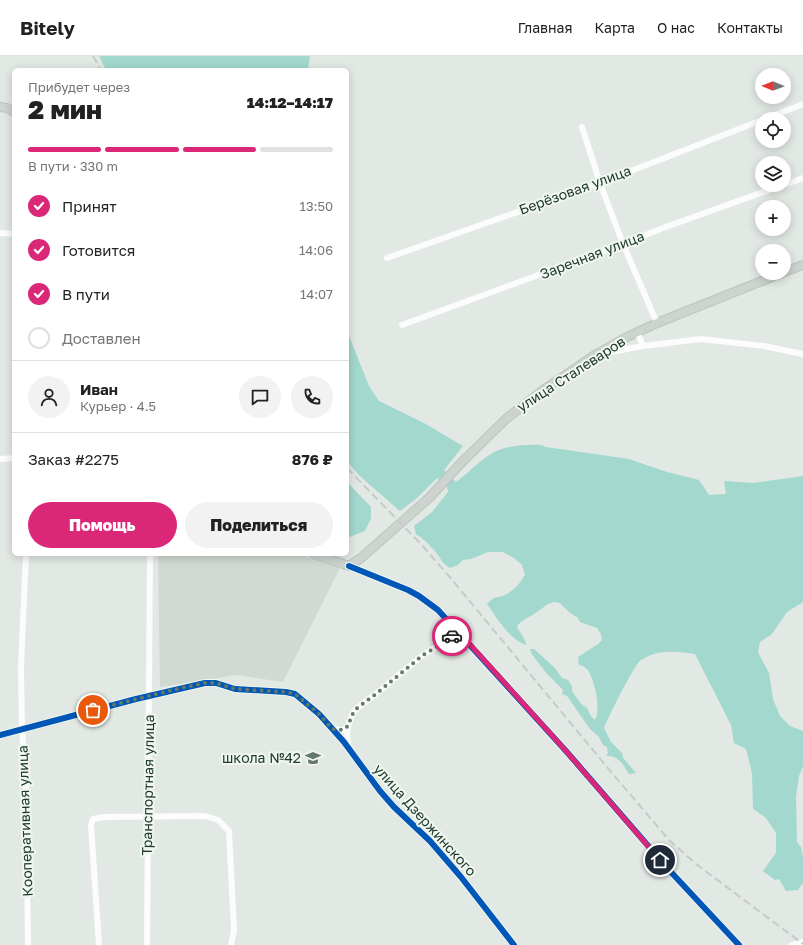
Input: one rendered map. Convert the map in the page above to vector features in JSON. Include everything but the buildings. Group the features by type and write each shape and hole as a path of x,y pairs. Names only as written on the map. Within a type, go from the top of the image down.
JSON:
{"main road":[{"path":"0,108 7,108 12,111"},
{"name":"улица Сталеваров","path":"791,270 803,265"},
{"name":"улица Сталеваров","path":"349,566 361,558 429,498 463,461 518,408 595,355 624,338 657,323 765,280"},
{"path":"320,556 349,566"}],"street":[{"path":"783,112 803,104"},
{"name":"Берёзовая улица","path":"387,258 600,183 755,123"},
{"path":"582,127 600,183 623,244 657,323"},
{"name":"Заречная улица","path":"791,182 803,178"},
{"name":"Заречная улица","path":"402,324 764,192"},
{"path":"0,233 12,234"},
{"path":"637,332 643,346"},
{"path":"595,355 643,346 701,339 764,346 803,354"},
{"path":"0,459 12,458"},
{"name":"Кооперативная улица","path":"26,556 21,667 22,729 26,787 28,945"},
{"name":"Транспортная улица","path":"147,945 150,556"},
{"path":"349,566 418,596 438,610 566,751 670,871 739,945"},
{"path":"350,749 347,736 348,726 356,709 423,655 445,642 458,631"},
{"name":"улица Дзержинского","path":"148,696 205,683 216,683 235,689 286,692 295,694 319,714 350,749 380,791 394,807 430,841 461,877 514,945"},
{"path":"0,735 148,696"},
{"path":"332,729 343,730 348,726"},
{"path":"99,945 91,825 93,819 103,817 205,816 218,820 229,831 234,930 232,945"},
{"path":"792,945 803,942"}],"shaded area":[{"path":"158,556 304,556 340,568 283,682 236,675 160,687"}],"water":[{"path":"99,56 310,56 308,68 105,68"},
{"path":"349,336 369,386 379,401 424,423 463,446 444,470 456,482 481,461 495,452 504,448 515,446 535,445 629,459 667,472 699,480 709,495 726,494 724,481 753,483 803,476 803,602 787,612 772,634 760,642 758,652 769,673 773,699 780,716 790,726 803,731 803,766 799,776 796,797 797,842 801,847 803,858 803,883 798,890 786,891 779,879 775,880 763,871 776,853 776,833 766,818 753,809 752,773 746,749 734,743 731,725 695,654 682,652 660,652 647,656 638,663 628,680 604,728 611,742 622,753 623,758 636,773 629,774 617,759 606,756 608,753 607,747 603,745 599,737 590,729 567,696 562,694 563,690 547,674 531,653 530,649 534,649 555,668 562,678 568,680 572,686 572,691 595,720 597,715 597,703 595,689 588,671 585,667 579,665 578,657 602,640 601,634 597,628 580,622 577,617 570,613 560,603 554,602 548,604 517,626 525,640 526,645 520,642 504,628 487,604 495,598 507,594 517,586 525,575 522,565 514,558 503,552 488,552 471,559 463,560 458,565 450,568 423,539 416,534 414,526 432,512 448,492 447,487 437,478 417,498 400,511 362,478 349,464"},
{"path":"349,484 371,507 371,518 365,531 349,537"}],"railway":[{"path":"93,56 100,68"},
{"path":"349,470 421,544 448,575 669,840 696,864 803,944"}],"cycle path":[{"path":"349,566 408,590 438,610 566,751 670,871 739,945"},
{"path":"0,735 136,699 205,683 216,683 235,689 286,692 295,694 319,714 344,742 380,791 394,807 430,841 461,877 514,945"}],"way so far":[{"path":"93,710 173,690 205,683 216,683 235,689 286,692 295,694 319,714 332,729 343,730 348,726 356,709 423,655 452,636"}],"place":[{"name":"школа №42","path":"313,758"}],"route":[{"path":"452,636 458,631 566,751 660,860"}]}
